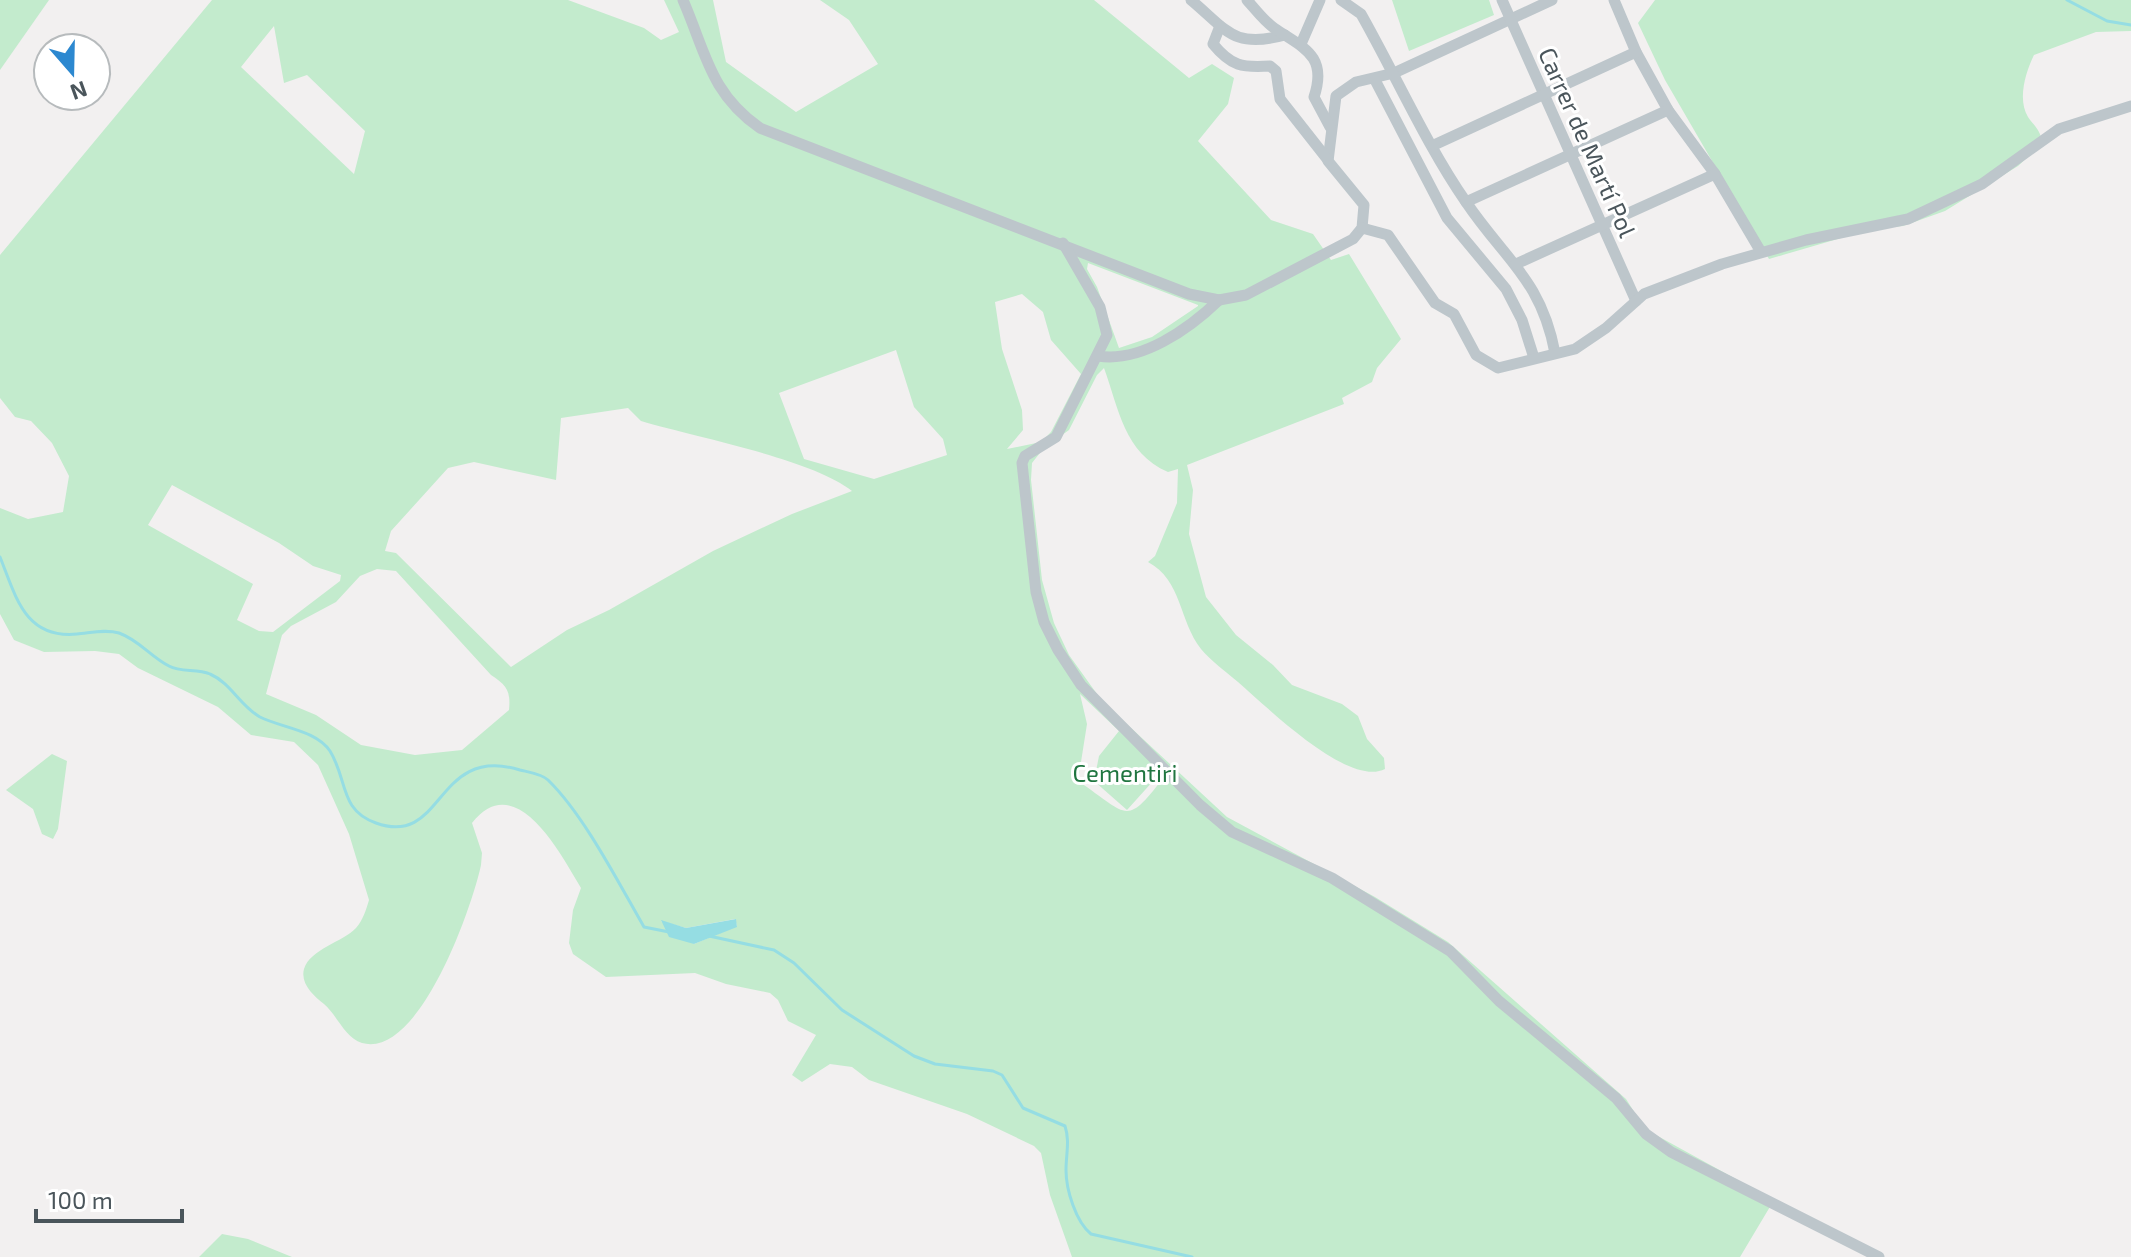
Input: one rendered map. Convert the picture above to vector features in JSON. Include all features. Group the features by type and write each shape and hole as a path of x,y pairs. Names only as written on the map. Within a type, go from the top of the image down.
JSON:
{"street":[{"path":"683,0 716,85 740,114 760,128 1189,294 1219,300 1246,295 1353,239 1362,228 1364,205 1280,99 1276,71 1270,66 1240,68 1213,44 1220,26"},
{"path":"1191,0 1226,35 1247,38 1285,35"},
{"path":"1247,0 1271,26 1301,44 1316,61 1319,83 1314,97 1330,127"},
{"path":"1301,44 1320,0"},
{"path":"1341,0 1361,14 1466,202 1516,264 1549,318 1555,353"},
{"name":"Carrer de Martí Pol","path":"1502,0 1636,301"},
{"path":"1328,161 1336,96 1356,82 1375,80 1394,73 1552,0"},
{"path":"1614,0 1636,52 1668,110 1715,174 1761,252"},
{"path":"1434,145 1541,93 1636,52"},
{"path":"1375,80 1447,218 1506,289 1522,320 1534,358"},
{"path":"1362,228 1388,235 1435,303 1454,314 1476,355 1498,368 1575,349 1644,294 1761,252 1908,219 1982,184 2059,129 2131,106"},
{"path":"1466,202 1668,110"},
{"path":"1516,264 1715,174"},
{"path":"1063,243 1100,307 1107,335 1056,437 1025,456 1022,463 1043,617 1058,650 1081,685 1200,805 1232,832 1332,878 1450,951 1499,1001 1627,1108 1653,1140 1745,1193 1879,1257"},
{"path":"1098,356 1118,359 1161,342 1199,320 1219,300"}],"green space":[{"path":"0,0 49,0 0,70"},
{"name":"Cementiri","path":"212,0 568,0 644,28 661,40 679,32 664,0 713,0 726,62 796,112 878,64 849,20 820,0 1094,0 1189,78 1212,64 1234,78 1228,104 1198,141 1271,220 1313,234 1331,260 1349,254 1401,339 1377,368 1372,382 1342,398 1344,404 1187,465 1193,490 1189,534 1206,597 1236,635 1292,685 1342,704 1358,716 1367,739 1384,758 1385,769 1369,772 1350,767 1329,756 1287,725 1201,649 1168,579 1148,562 1155,556 1177,503 1178,469 1168,472 1153,464 1132,442 1104,368 1097,375 1069,430 1043,449 1032,463 1031,480 1042,580 1054,623 1069,655 1102,701 1227,817 1375,897 1448,942 1626,1099 1645,1129 1774,1200 1740,1257 1072,1257 1050,1195 1041,1153 1034,1146 967,1114 869,1080 852,1067 830,1064 802,1082 792,1075 816,1035 788,1021 778,1000 770,993 726,984 695,973 606,977 573,954 569,943 573,910 581,888 536,822 521,810 505,805 488,808 472,823 482,853 476,885 455,943 423,1004 404,1027 383,1042 362,1043 356,1040 309,989 303,974 313,956 356,928 369,900 349,834 318,765 294,742 251,735 218,707 138,668 119,654 44,652 14,640 0,614 0,508 28,519 63,512 69,476 52,443 31,421 15,417 0,398 0,255","holes":["274,26 284,83 307,75 365,131 354,174 241,67","1088,263 1198,306 1152,337 1119,348 1097,287 1087,269","1022,294 1043,312 1051,340 1081,374 1051,432 1041,442 1007,449 1023,430 1022,410 1002,349 995,302","896,350 914,407 943,439 947,455 874,479 804,459 779,393","628,408 641,421 782,459 834,479 852,491 792,514 713,551 567,630 511,667 396,553 385,551 391,531 448,468 474,462 556,480 561,418","172,485 279,543 313,566 341,575 340,581 273,632 259,631 237,620 253,584 148,525","377,569 396,571 491,675 504,685 509,710 462,750 415,755 361,745 316,715 266,694 282,635 291,626 336,602 360,576","1080,694 1119,731 1099,756 1094,781 1127,810 1163,770 1166,774 1134,809 1126,811 1078,781 1087,724","735,919 737,926 694,944 661,921 686,928"]},
{"path":"1392,0 1489,0 1494,15 1409,51"},
{"path":"1655,0 2131,0 2131,31 2096,32 2034,55 2026,77 2023,102 2042,144 2018,166 1945,211 1903,226 1872,229 1769,259 1665,80 1638,23"},
{"path":"52,754 67,761 58,829 53,839 42,834 33,809 6,790"},
{"path":"222,1234 248,1239 292,1257 199,1257"}],"water":[{"path":"736,919 737,927 694,944 669,937 661,920 686,928"}],"waterway":[{"path":"2067,0 2107,21 2131,25"},
{"path":"0,557 11,587 25,612 45,630 59,634 119,633 169,666 205,672 217,678 260,717 316,738 330,751 336,762 350,802 364,817 376,823 398,827 416,822 455,782 471,771 492,766 545,778 575,811 644,927 669,932"},
{"path":"709,936 774,950 794,963 842,1010 914,1056 935,1064 993,1071 1002,1075 1023,1108 1065,1126 1068,1142 1066,1178 1070,1196 1076,1214 1091,1234 1192,1257"}]}
